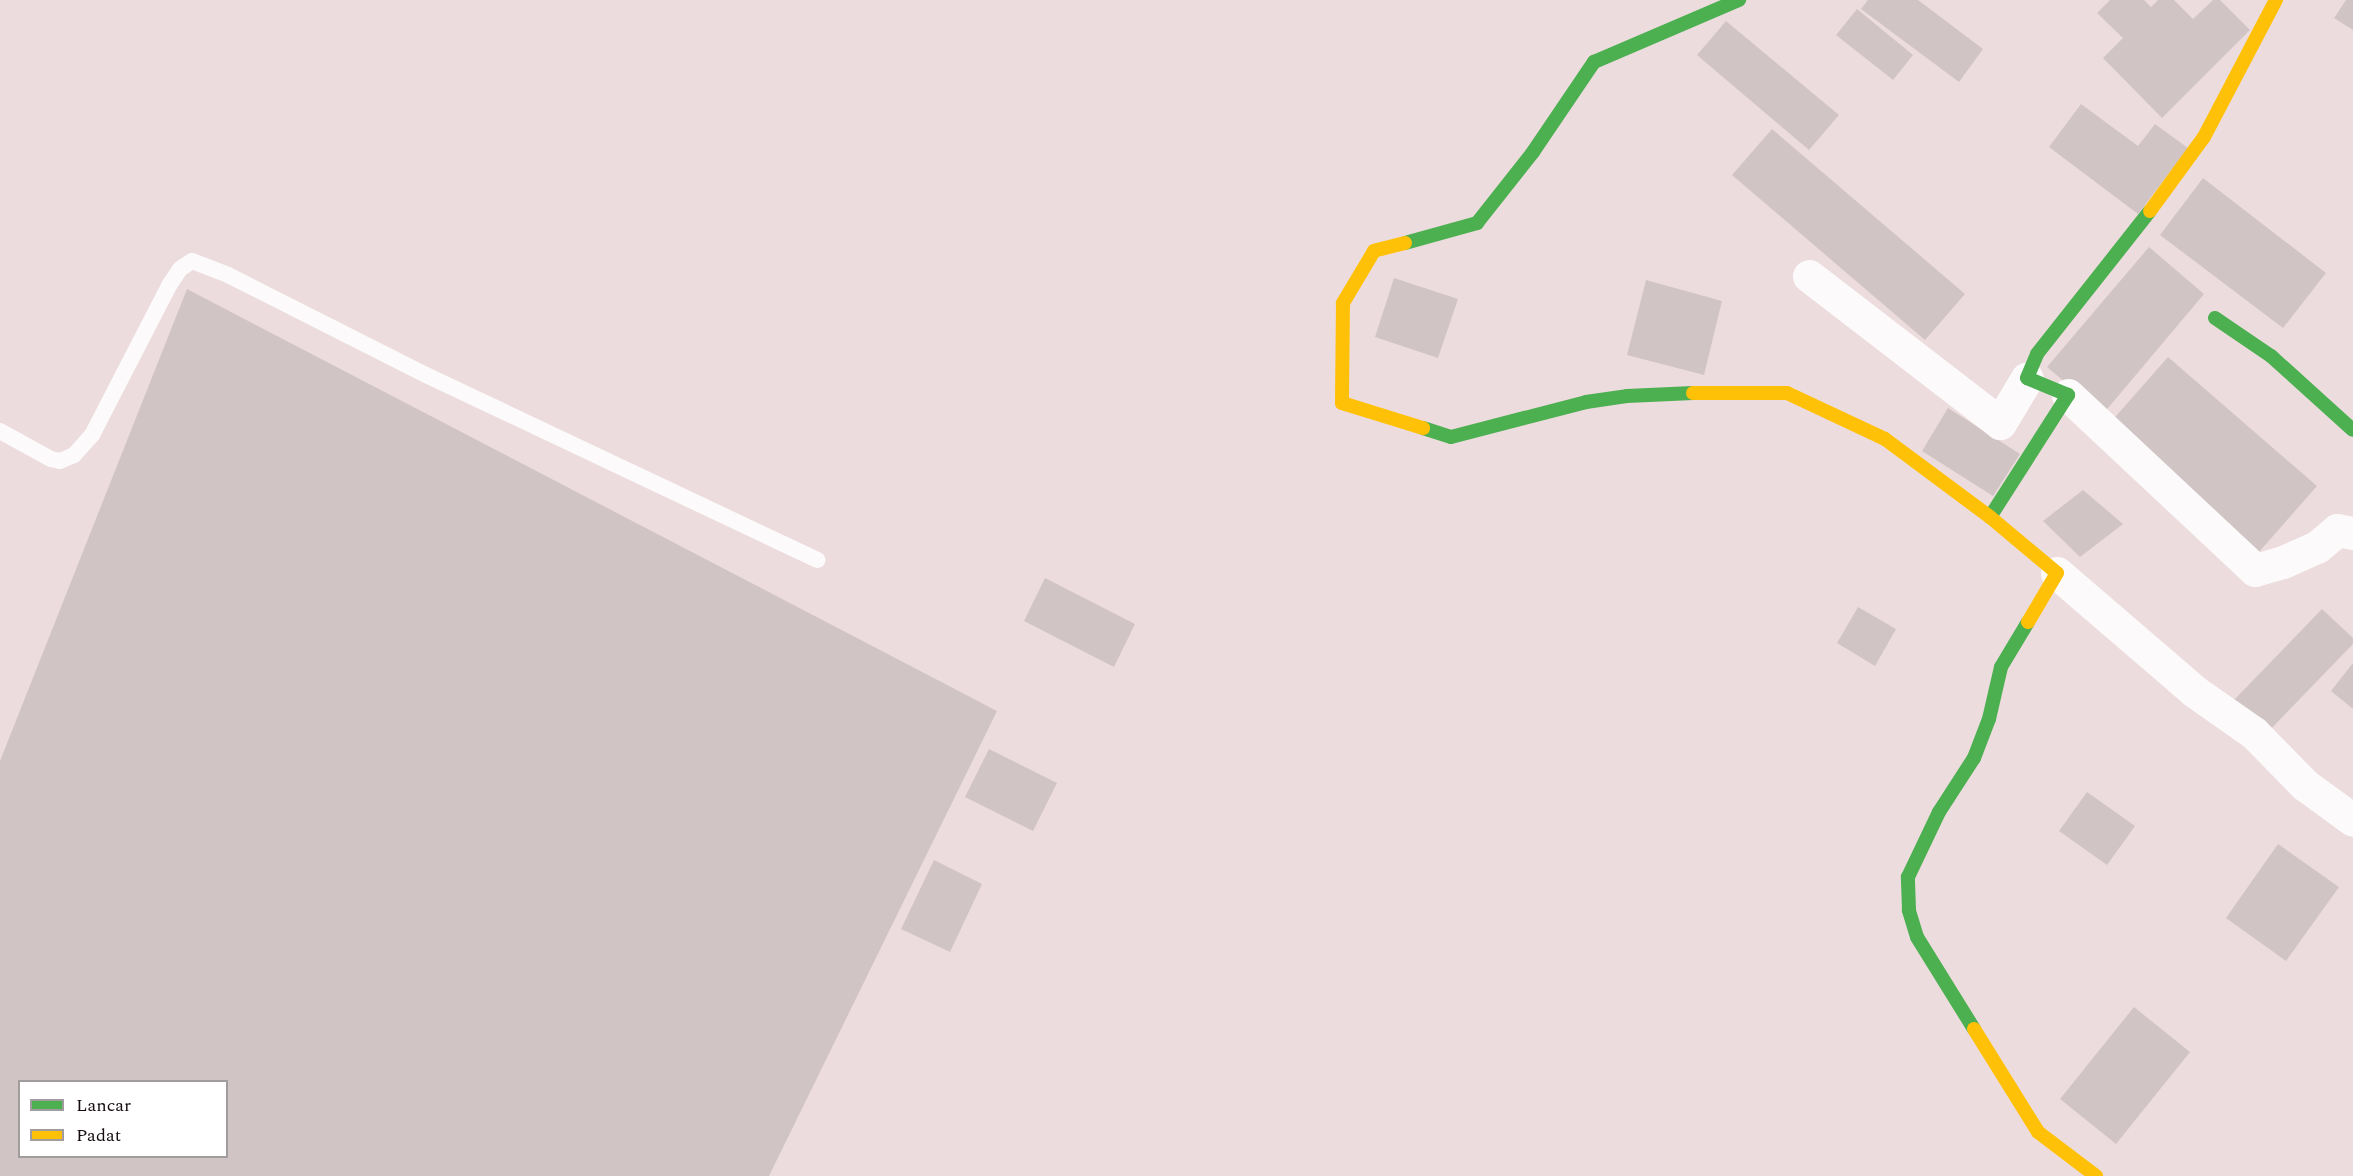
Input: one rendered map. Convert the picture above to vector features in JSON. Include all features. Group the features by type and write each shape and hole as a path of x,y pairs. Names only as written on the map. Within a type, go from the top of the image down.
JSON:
{"street":[{"path":"1739,0 1594,62 1533,152 1476,223 1374,251 1343,303 1342,403 1451,437 1586,402 1627,396 1787,393 1885,439 1990,517 2194,691 2253,733 2305,786 2353,820"},
{"path":"1809,276 2000,423 2027,378 2037,354 2121,250 2204,137 2276,0"},
{"path":"2215,318 2271,356 2353,430"},
{"path":"2027,378 2068,395 2255,570 2283,562 2308,550 2337,530 2353,533"},
{"path":"1990,517 2068,395"},
{"path":"2057,573 2001,667 1989,719 1974,758 1939,812 1908,877 1909,910 1917,936 2038,1132 2096,1176"}],"lane":[{"path":"0,431 51,459 60,460 74,455 92,435 170,284 180,269 192,261 228,275 426,375 818,560"}],"building":[{"path":"1868,0 1918,0 1983,49 1959,82 1861,9"},
{"path":"2110,0 2144,0 2151,7 2158,0 2174,0 2193,19 2213,0 2220,0 2250,30 2162,118 2103,58 2123,38 2097,13"},
{"path":"2346,0 2353,0 2353,30 2334,18"},
{"path":"1857,9 1913,55 1893,80 1836,35"},
{"path":"1726,21 1839,115 1809,150 1697,55"},
{"path":"2081,104 2138,146 2155,124 2188,148 2138,214 2049,147"},
{"path":"1772,129 1965,294 1925,340 1732,175"},
{"path":"2203,178 2326,273 2283,328 2160,235"},
{"path":"2149,247 2204,294 2103,414 2047,367"},
{"path":"1394,278 1458,299 1438,358 1375,337"},
{"path":"1646,280 1722,301 1704,375 1627,355"},
{"path":"187,289 997,711 769,1176 0,1176 0,761"},
{"path":"2168,357 2317,486 2259,552 2110,423"},
{"path":"1948,408 2020,454 1993,496 1922,451"},
{"path":"2083,490 2123,524 2080,557 2043,521"},
{"path":"1045,578 1135,624 1114,667 1024,621"},
{"path":"1858,607 1896,629 1875,666 1837,643"},
{"path":"2322,609 2353,638 2353,644 2267,733 2233,701"},
{"path":"2353,663 2353,709 2331,691"},
{"path":"989,749 1057,783 1033,831 965,797"},
{"path":"2087,792 2135,826 2107,865 2059,831"},
{"path":"2278,844 2339,887 2286,961 2226,918"},
{"path":"934,860 982,884 950,952 901,929"},
{"path":"2134,1007 2190,1052 2116,1144 2060,1099"}],"traffic: fast":[{"path":"1405,243 1477,223 1533,152 1594,62 1739,0"},
{"path":"1990,517 2068,395 2027,378 2037,354 2150,211"},
{"path":"2215,318 2271,356 2353,430"},
{"path":"1423,428 1451,437 1586,402 1627,396 1693,393"},
{"path":"1974,1029 1917,937 1909,910 1908,877 1939,812 1974,758 1989,719 2001,667 2028,622"}],"traffic: slow":[{"path":"2150,211 2204,137 2276,0"},
{"path":"1405,243 1374,251 1343,303 1342,403 1423,428"},
{"path":"1693,393 1787,393 1885,439 1990,517 2057,573 2028,622"},
{"path":"1974,1029 2038,1132 2096,1176"}]}
